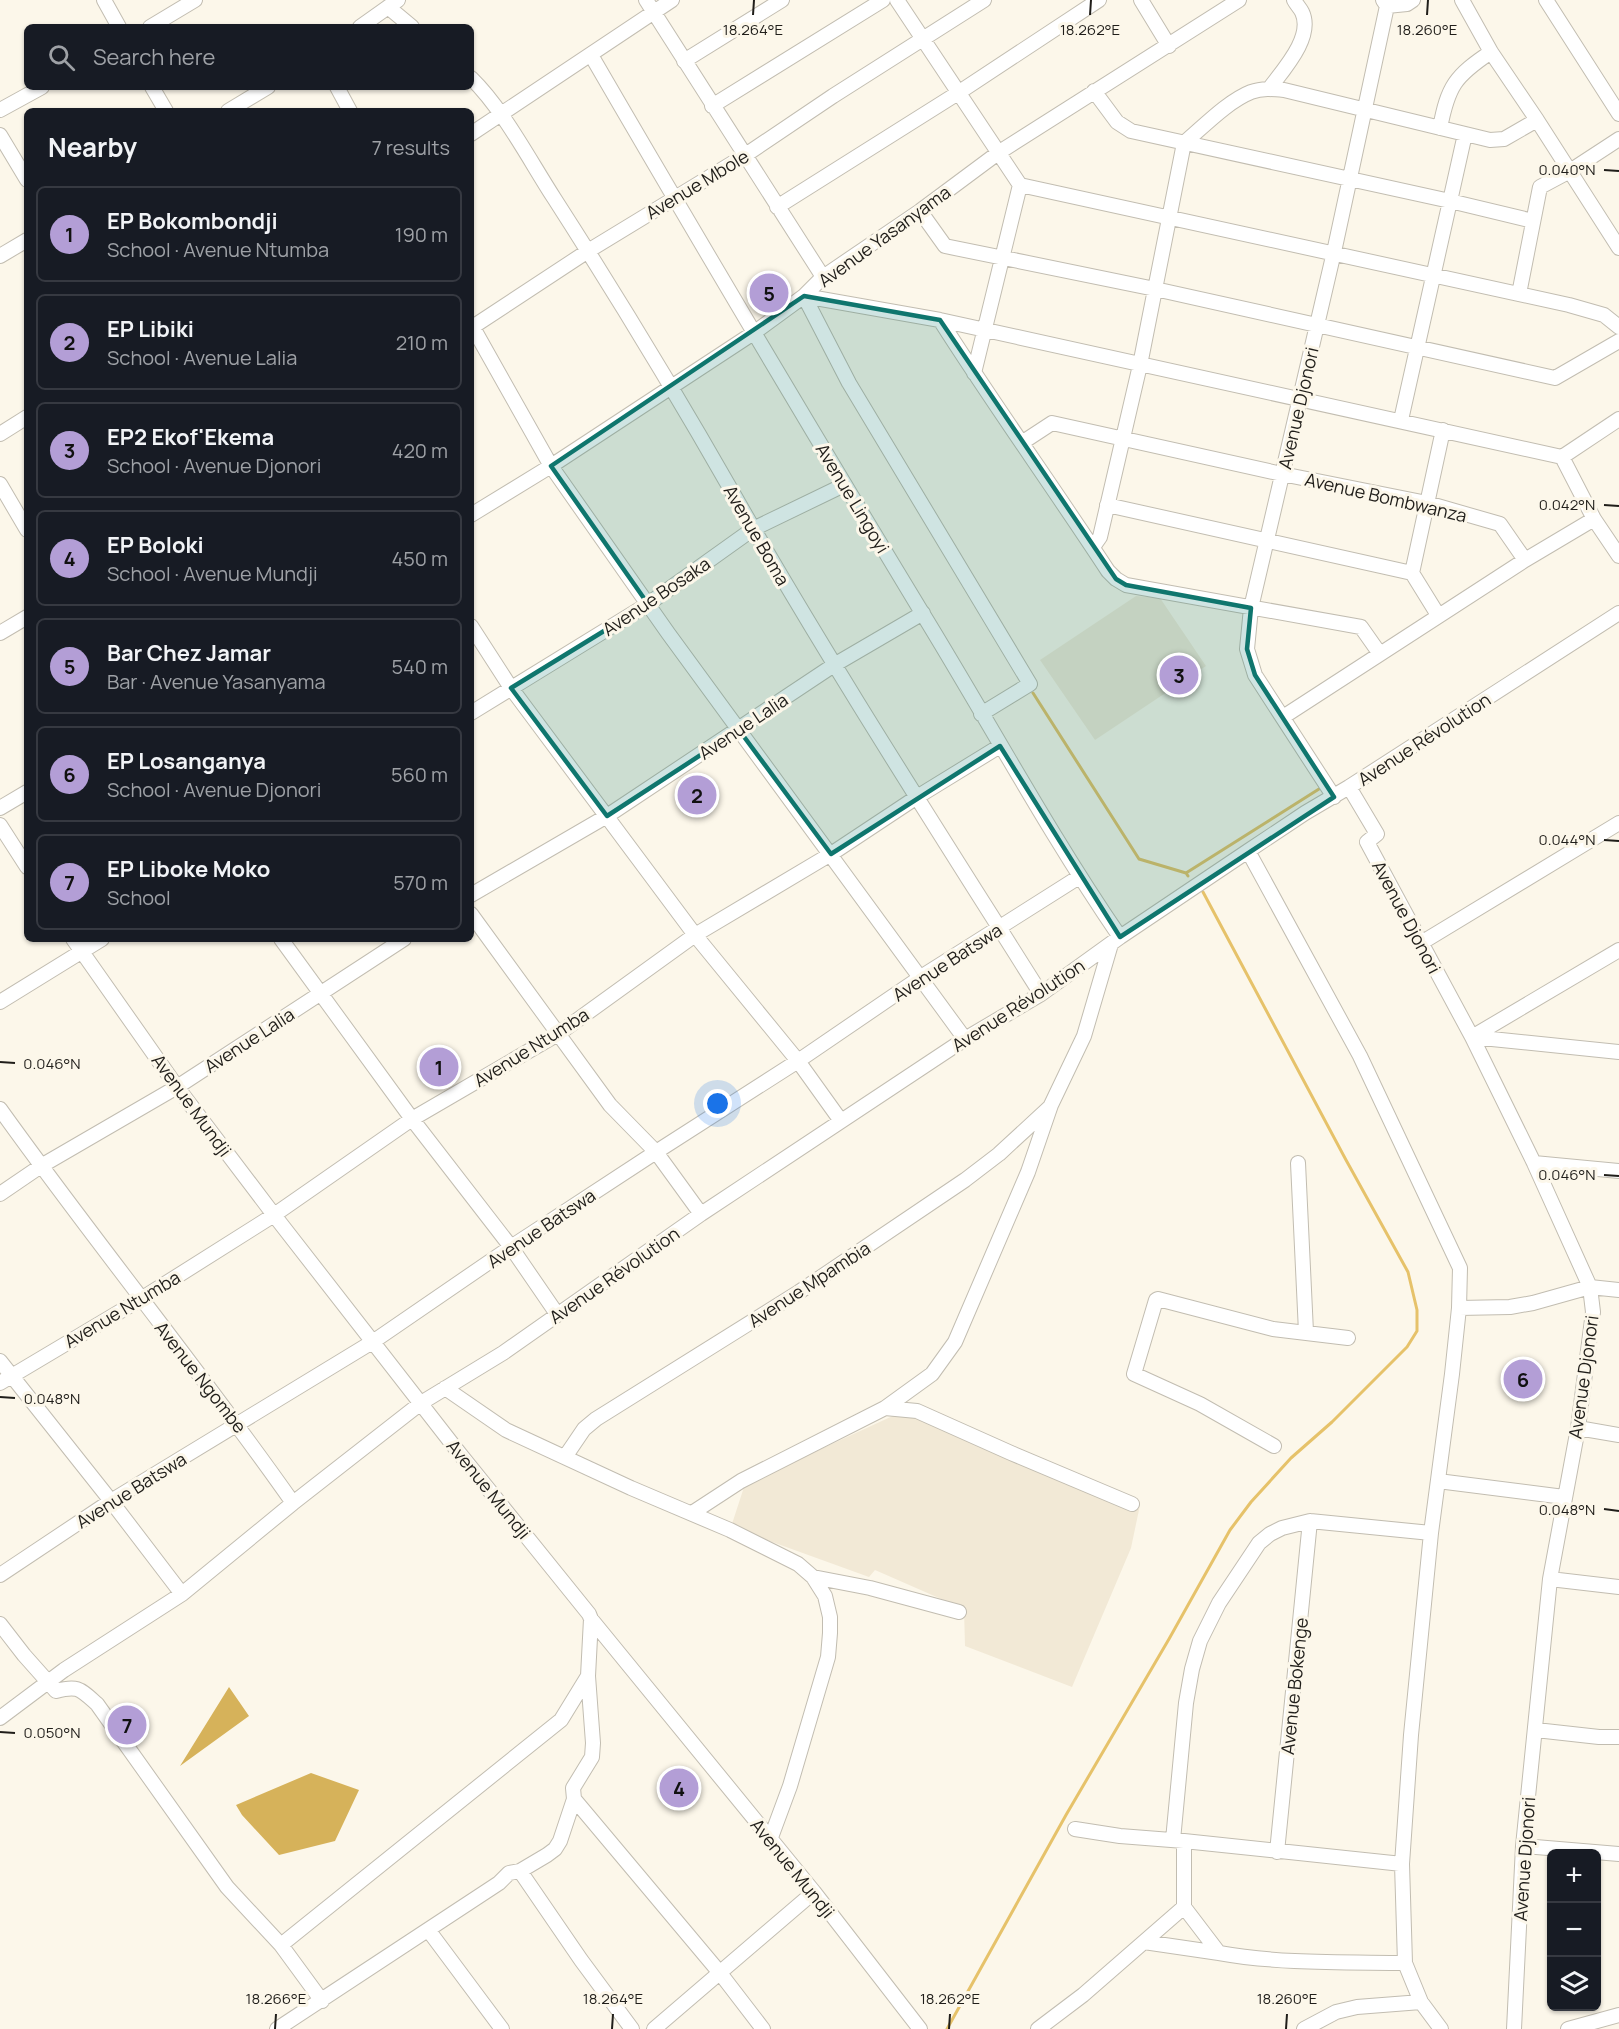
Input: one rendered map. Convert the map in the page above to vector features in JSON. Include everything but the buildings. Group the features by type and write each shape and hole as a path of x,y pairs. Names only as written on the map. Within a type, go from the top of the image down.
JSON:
{"street":[{"path":"104,0 117,24"},
{"path":"155,24 195,0"},
{"path":"646,0 823,277"},
{"path":"474,132 672,0"},
{"path":"684,61 782,0"},
{"path":"712,106 883,0"},
{"path":"897,0 922,41 1020,185 1519,294 1604,315 1619,327"},
{"name":"Avenue Mbole","path":"474,325 588,251 744,156 833,96 984,0"},
{"path":"777,207 1099,0"},
{"path":"1141,0 1169,46"},
{"name":"Avenue Yasanyama","path":"474,513 551,466 671,385 755,332 804,296 823,277 920,211 998,153 1239,0"},
{"path":"1269,89 1297,52 1305,24 1303,13 1294,0"},
{"path":"1385,3 1407,4 1413,0"},
{"path":"1462,0 1491,52 1619,248"},
{"path":"1546,0 1619,114"},
{"path":"364,24 393,3 410,24"},
{"name":"Avenue Djonori","path":"1334,796 1255,675 1248,649 1251,608 1334,252 1385,3"},
{"path":"1440,128 1446,101 1453,84 1468,67 1491,52"},
{"name":"Avenue Lingoyi","path":"591,55 1115,941"},
{"name":"Avenue Boma","path":"474,82 500,114 588,251 671,385 834,665 1041,994"},
{"path":"1093,547 1100,537 1140,364 1184,143 1239,98 1252,92 1269,89 1284,90 1499,141 1537,120"},
{"path":"0,110 37,90"},
{"path":"154,90 164,108"},
{"path":"233,108 263,90"},
{"path":"339,90 348,108"},
{"path":"1094,91 1117,122 1131,131 1533,221"},
{"path":"1401,420 1465,134"},
{"path":"0,135 24,175"},
{"path":"1519,294 1540,187 1619,139"},
{"path":"974,373 1020,185"},
{"path":"920,211 945,246 1155,289 1555,378 1619,341"},
{"path":"0,256 24,242"},
{"path":"804,296 940,320 1562,457 1619,419"},
{"path":"804,296 849,383 1030,684 981,714"},
{"path":"940,320 1108,571 1116,579 1126,585 1361,627 1380,654"},
{"path":"474,330 551,466 648,604 965,1039"},
{"path":"0,434 24,419"},
{"name":"Avenue Bombwanza","path":"1023,442 1052,423 1282,474 1427,502 1500,524 1525,560"},
{"path":"1438,615 1412,573 1443,430"},
{"path":"1562,457 1594,519 1619,556"},
{"path":"0,484 24,525"},
{"name":"Avenue Bosaka","path":"474,710 648,604 753,529 844,485"},
{"path":"1107,506 1412,573"},
{"path":"1282,717 1438,615 1594,519"},
{"name":"Avenue Lalia","path":"474,894 607,816 834,665 923,613"},
{"name":"Avenue Révolution","path":"0,1718 47,1682 182,1594 292,1503 421,1403 503,1353 701,1214 965,1039 1041,994 1248,851 1619,614"},
{"path":"0,633 24,619"},
{"path":"474,631 511,688 695,935 798,1061 842,1121"},
{"name":"Avenue Ntumba","path":"6,1380 141,1299 274,1215 412,1119 558,1034 695,935 831,854 1000,746"},
{"name":"Avenue Djonori","path":"1349,787 1377,834 1367,842 1472,1037 1534,1163 1590,1287 1593,1312 1578,1428 1550,1579 1523,1846 1514,2029"},
{"path":"0,808 24,794"},
{"path":"1421,943 1619,823"},
{"path":"0,825 24,862"},
{"path":"1248,851 1360,1056 1460,1269 1459,1308 1431,1533 1411,1735 1402,1864 1405,1963 1421,2002 1441,2029"},
{"name":"Avenue Batswa","path":"0,1575 111,1501 374,1341 511,1247 798,1061 921,977 1079,877"},
{"path":"474,918 610,1105 656,1152 701,1214"},
{"path":"692,1513 741,1481 885,1408 932,1374 955,1342 1028,1172 1051,1106 1084,1036 1115,941"},
{"name":"Avenue Mundji","path":"75,942 177,1086 274,1215 591,1619 814,1892 920,2029"},
{"path":"0,1002 97,942"},
{"path":"283,942 412,1119 511,1247 557,1314"},
{"name":"Avenue Lalia","path":"0,1194 41,1166 177,1086 399,942"},
{"path":"1472,1037 1619,950"},
{"path":"1472,1037 1619,1052"},
{"name":"Avenue Mpambia","path":"565,1457 584,1430 596,1419 799,1292 956,1186 999,1154 1051,1106"},
{"name":"Avenue Ngombe","path":"0,1109 141,1299 237,1423 292,1503"},
{"path":"1298,1162 1306,1332"},
{"path":"1534,1163 1619,1171"},
{"path":"1459,1308 1510,1307 1590,1287 1619,1290"},
{"path":"1274,1446 1200,1404 1134,1374 1156,1300 1273,1329 1348,1338"},
{"path":"0,1361 6,1380 111,1501 182,1594"},
{"path":"445,1388 506,1430 631,1488 692,1513 798,1564 813,1577 825,1596 830,1617 828,1658 784,1807 770,1840"},
{"path":"885,1408 917,1411 1011,1454 1132,1504"},
{"path":"1578,1428 1619,1435"},
{"path":"1438,1481 1564,1497"},
{"path":"1219,1953 1184,1907 1178,1841 1186,1703 1200,1641 1219,1603 1259,1543 1282,1528 1310,1521 1431,1533"},
{"name":"Avenue Bokenge","path":"1277,1852 1310,1521"},
{"path":"813,1577 870,1588 959,1612"},
{"path":"1550,1579 1619,1587"},
{"path":"277,2029 429,1931 499,1883 508,1873 520,1871 555,1849 564,1831 574,1799 573,1788 592,1757 588,1676 591,1619"},
{"path":"0,1624 24,1656 56,1691 72,1687 80,1689 97,1704 227,1887 281,1945 322,2001"},
{"path":"281,1945 561,1720 588,1676"},
{"path":"1536,1730 1619,1737"},
{"path":"574,1799 720,1973 763,2029"},
{"path":"1075,1829 1120,1836 1402,1864"},
{"path":"1523,1846 1619,1854"},
{"path":"520,1871 632,2029"},
{"path":"654,2029 814,1892"},
{"path":"1038,2029 1083,1995 1184,1907"},
{"path":"429,1931 502,2029"},
{"path":"1144,1942 1243,1957 1300,1962 1405,1963"},
{"path":"1304,2029 1336,2012 1357,2007 1421,2002"},
{"path":"1568,2029 1619,2015"}],"highlighted area":[{"path":"804,296 940,320 1116,579 1126,585 1251,608 1247,649 1255,675 1334,797 1120,937 1000,746 831,854 739,730 607,816 511,688 648,604 551,466"}],"shaded area":[{"path":"1136,596 1160,598 1206,666 1095,740 1040,660"},
{"path":"897,1414 945,1422 1083,1483 1140,1505 1131,1548 1072,1687 965,1646 964,1609 875,1570 869,1577 731,1527 745,1484"},
{"path":"229,1687 249,1716 180,1766"},
{"path":"311,1773 359,1790 335,1841 279,1855 242,1815 236,1805"}],"waterway":[{"path":"1033,693 1139,859 1186,873"},
{"path":"1188,876 1186,873 1319,789"},
{"path":"947,2029 1066,1815 1230,1530 1251,1502 1291,1458 1332,1422 1407,1347 1417,1331 1417,1310 1408,1272 1203,892"}],"place":[{"name":"Bar Chez Jamar","path":"769,293"},
{"name":"EP2 Ekof'Ekema","path":"1179,675"},
{"name":"EP Libiki","path":"697,795"},
{"name":"EP Bokombondji","path":"439,1067"},
{"name":"EP Losanganya","path":"1523,1379"},
{"name":"EP Liboke Moko","path":"127,1725"},
{"name":"EP Boloki","path":"679,1788"}]}
